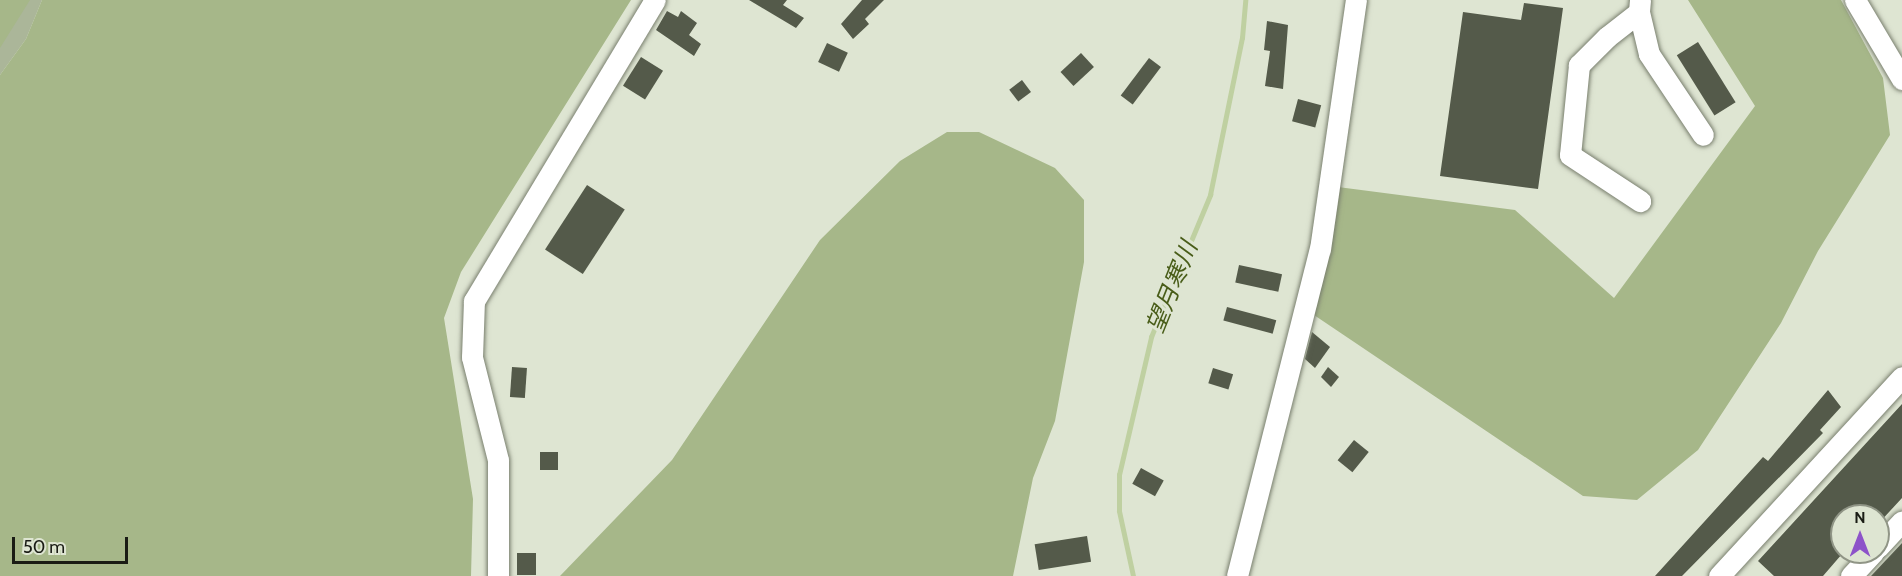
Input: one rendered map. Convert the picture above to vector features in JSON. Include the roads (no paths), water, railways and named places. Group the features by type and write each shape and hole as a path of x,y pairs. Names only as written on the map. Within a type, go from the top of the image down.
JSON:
{"street":[{"path":"498,576 498,460 472,357 474,301 655,0"},
{"path":"1237,576 1320,249 1356,0"},
{"path":"1855,0 1902,79"},
{"path":"1640,6 1650,54 1703,135"},
{"path":"1640,6 1579,65 1570,155 1640,201"},
{"path":"1727,573 1902,377"},
{"path":"1890,534 1902,521"},
{"path":"1851,576 1862,564"}],"waterway":[{"name":"望月寒川","path":"1133,576 1119,511 1119,475 1151,337 1210,195 1242,38 1245,0"}]}
